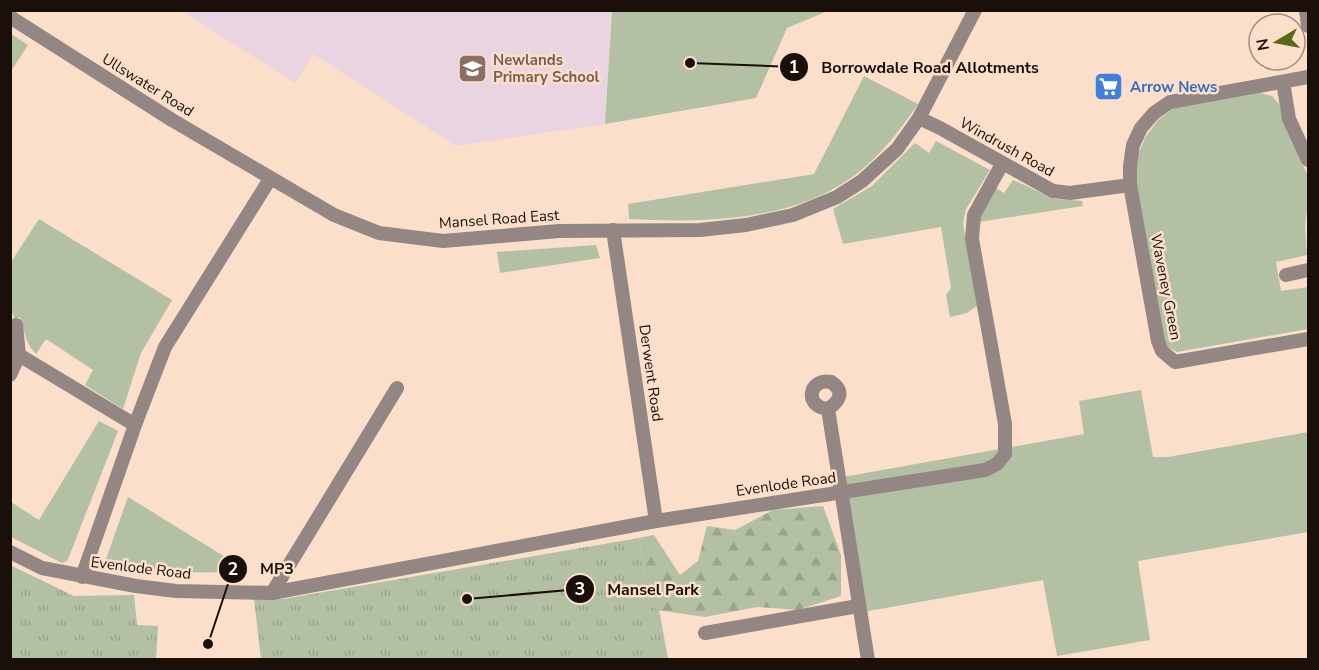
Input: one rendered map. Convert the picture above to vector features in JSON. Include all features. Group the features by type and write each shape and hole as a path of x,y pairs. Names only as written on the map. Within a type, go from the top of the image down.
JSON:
{"street":[{"name":"Mansel Road East","path":"270,179 334,215 379,233 443,241 559,231 700,230 746,225 793,215 837,197 862,181 897,149 919,118 975,10"},
{"path":"1306,10 1308,26"},
{"name":"Ullswater Road","path":"10,17 270,179"},
{"path":"1130,185 1133,145 1141,128 1154,113 1170,102 1308,77"},
{"path":"1283,82 1289,119 1308,160"},
{"name":"Windrush Road","path":"919,118 1053,191 1070,194 1130,185"},
{"name":"Evenlode Road","path":"10,552 42,568 136,586 176,591 272,593 656,521 985,470 997,464 1005,454 1005,424 972,239 974,215 1002,165"},
{"path":"82,577 165,347 270,179"},
{"name":"Waveney Green","path":"1130,185 1158,341 1162,351 1175,362 1308,339"},
{"name":"Derwent Road","path":"613,230 656,521"},
{"path":"1286,275 1308,270"},
{"path":"10,375 19,355 16,325"},
{"path":"19,355 135,425"},
{"path":"272,593 397,388"},
{"path":"828,409 868,660"},
{"path":"705,633 858,606"}],"shaded area":[{"name":"Newlands Primary School","path":"182,11 612,11 605,124 456,146 313,54 295,83"}],"green space":[{"path":"612,10 828,11 787,28 756,98 605,124"},
{"path":"11,34 28,45 11,71"},
{"path":"864,76 918,104 880,153 840,185 812,199 783,209 753,215 722,219 629,219 628,204 814,174"},
{"path":"1260,93 1272,96 1279,104 1285,127 1308,176 1305,226 1307,255 1276,262 1281,291 1308,287 1308,329 1177,352 1168,347 1163,338 1136,186 1137,158 1145,138 1158,120 1174,108"},
{"path":"936,141 990,170 966,209 963,223 977,306 967,313 950,317 946,295 951,288 941,227 843,244 833,209 872,186 915,143 929,153"},
{"path":"1013,180 1055,199 1082,201 1083,206 979,222 981,213 996,188 1004,193"},
{"path":"39,219 172,300 141,353 123,409 85,385 93,370 46,339 36,354 28,342 20,317 15,319 11,310 11,262"},
{"path":"596,245 600,258 500,273 497,252"},
{"path":"1141,390 1153,457 1168,457 1308,432 1308,532 1138,561 1150,640 1057,656 1043,580 863,612 843,477 1084,434 1079,401"},
{"path":"99,421 118,431 67,561 62,563 11,537 11,502 39,520"},
{"path":"128,497 248,571 158,570 106,559"},
{"path":"823,506 841,555 841,596 798,610 757,607 705,617 650,609 639,538 654,535 680,575 698,561 707,526 735,530 773,510"},
{"path":"639,538 650,608 659,609 668,659 261,659 254,599 283,599"},
{"path":"10,565 74,596 134,595 137,625 158,626 156,659 11,659"}],"place":[{"name":"Borrowdale Road Allotments","path":"690,63"},
{"name":"Newlands Primary School","path":"472,69"},
{"name":"Arrow News","path":"1109,87"},
{"name":"Mansel Park","path":"467,599"},
{"name":"MP3","path":"208,644"}]}
